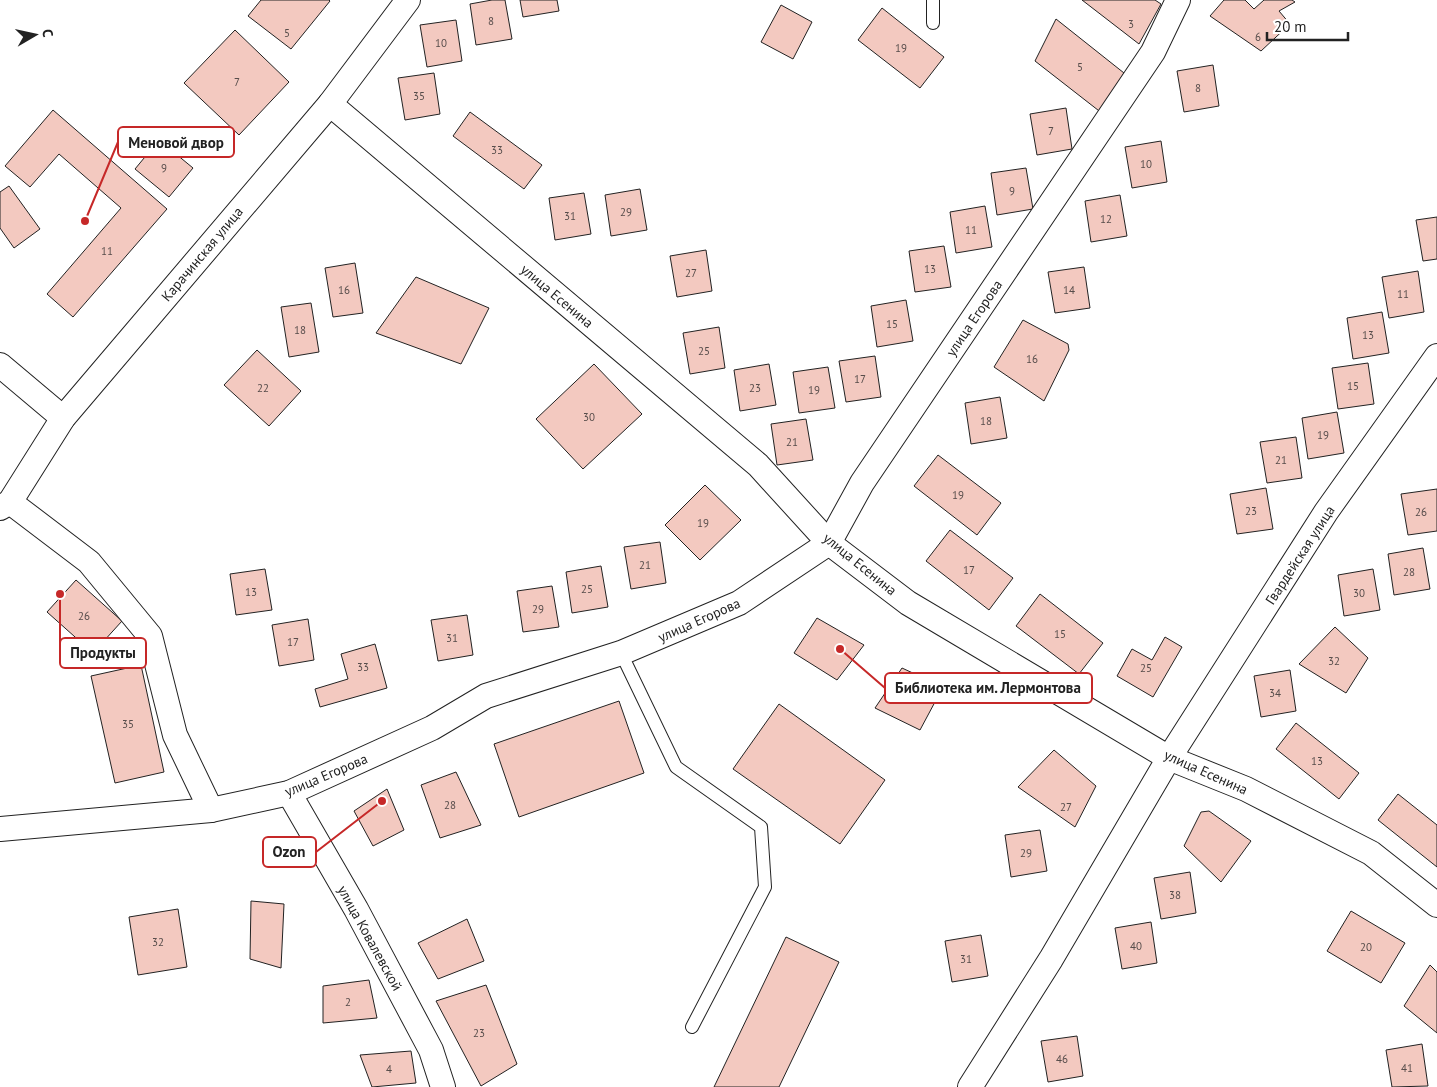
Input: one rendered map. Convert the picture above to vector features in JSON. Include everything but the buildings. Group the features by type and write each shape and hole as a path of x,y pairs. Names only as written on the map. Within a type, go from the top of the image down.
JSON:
{"street":[{"name":"Карачинская улица","path":"5,505 63,418 330,104 408,0"},
{"name":"улица Егорова","path":"0,829 211,810 289,793 432,728 486,696 621,653 739,603 829,543 862,483 1153,52 1178,0"},
{"name":"улица Есенина","path":"330,104 758,465 829,543 908,602 1169,758 1246,789 1371,853 1437,905"},
{"name":"Гвардейская улица","path":"970,1087 1051,959 1169,758 1326,512 1437,356"},
{"path":"0,366 63,418"},
{"path":"5,505 89,562 150,636 175,735 211,810"},
{"name":"улица Ковалевской","path":"289,793 356,909 431,1050 443,1087"}],"lane":[{"path":"933,0 933,23"},
{"path":"621,653 676,767 761,827 765,887 692,1027"}],"place":[{"name":"Меновой двор","path":"85,221"},
{"name":"Продукты","path":"60,594"},
{"name":"Библиотека им. Лермонтова","path":"840,649"},
{"name":"Ozon","path":"382,801"}]}
